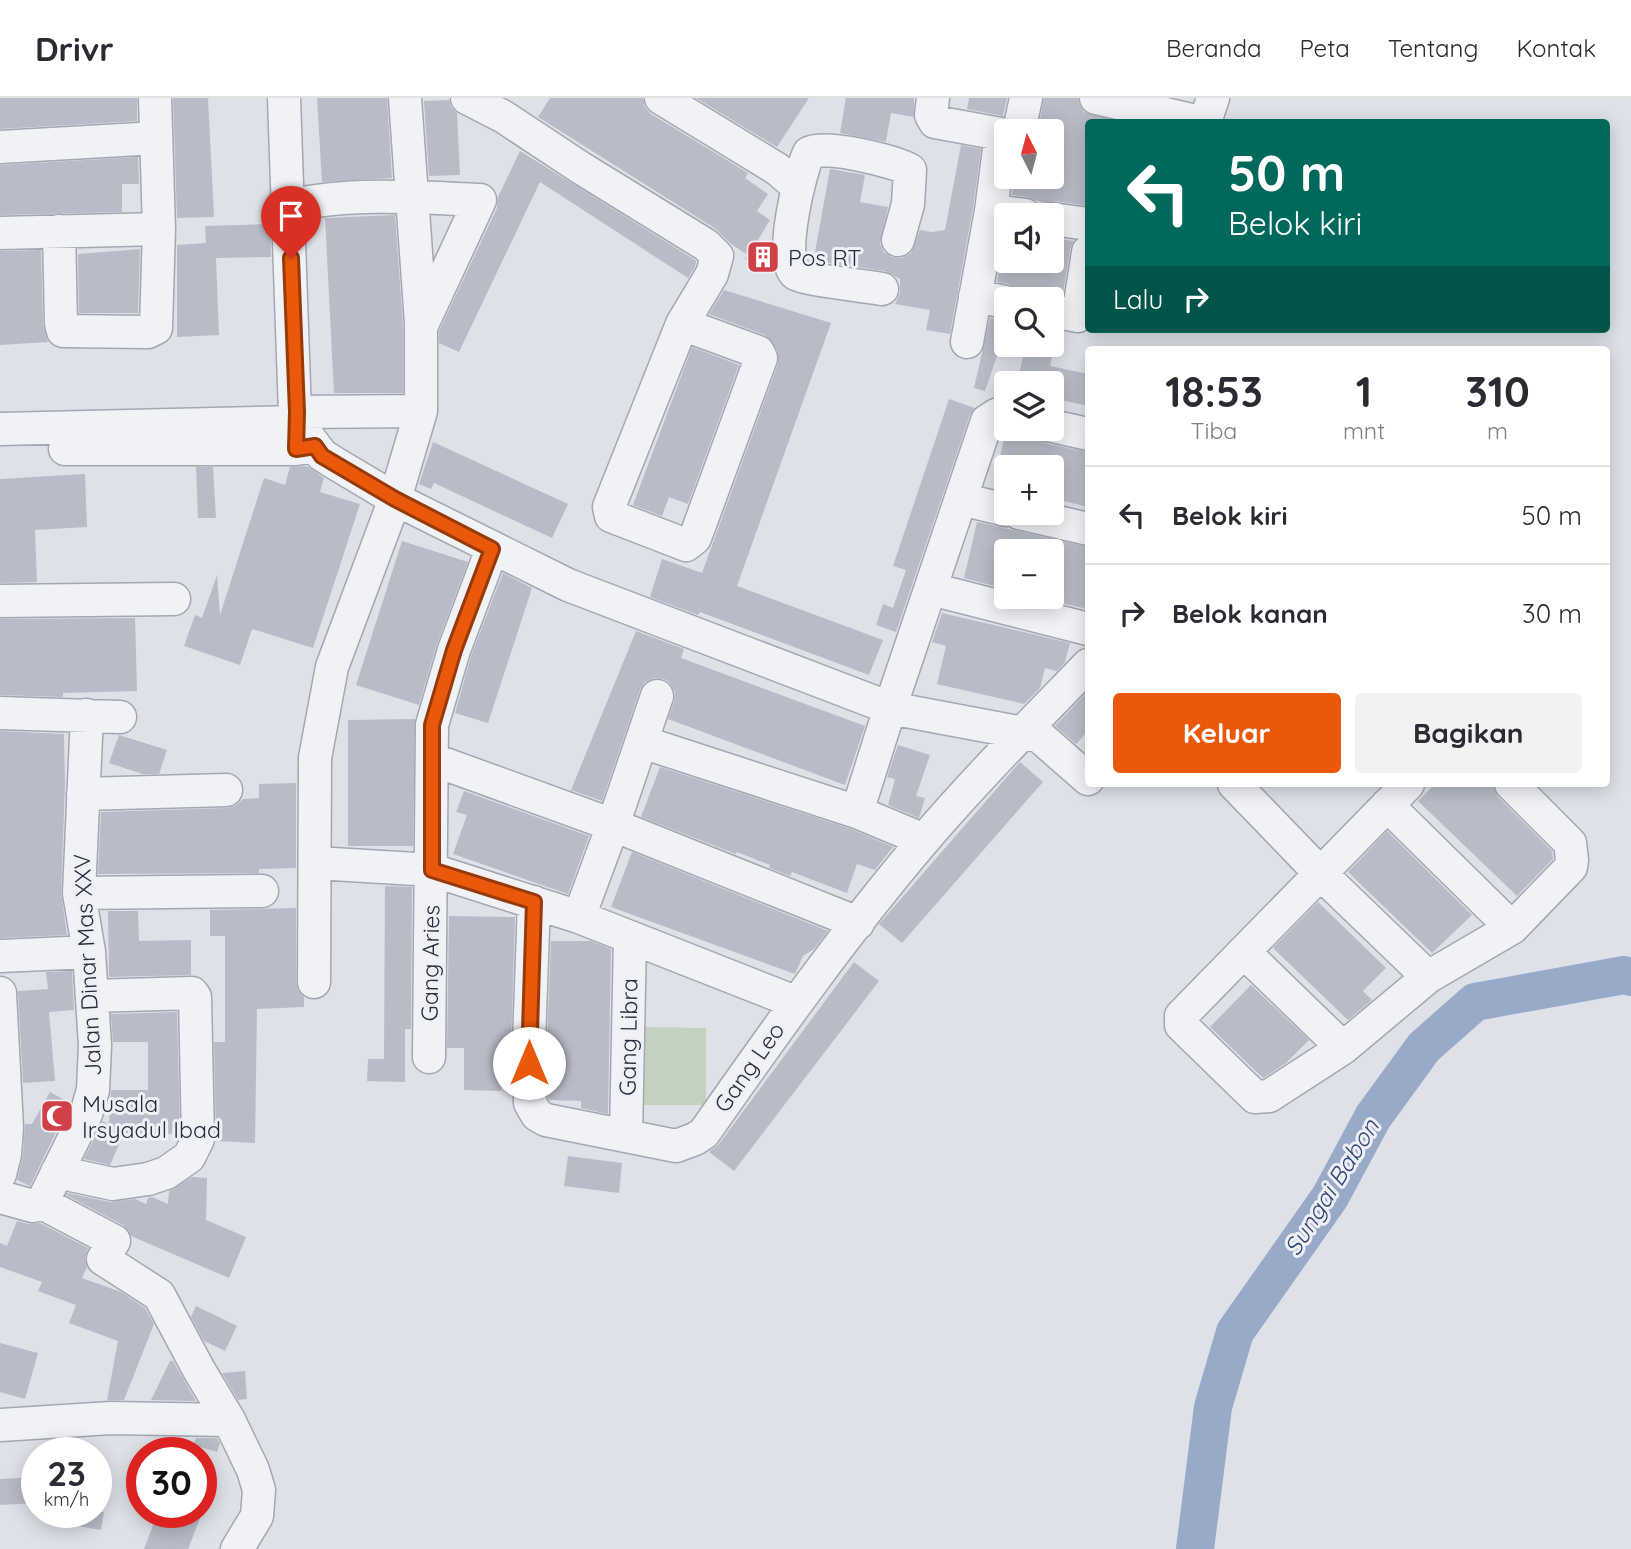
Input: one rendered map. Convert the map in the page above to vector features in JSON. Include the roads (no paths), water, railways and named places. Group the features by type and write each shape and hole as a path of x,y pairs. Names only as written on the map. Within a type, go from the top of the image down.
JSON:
{"street":[{"path":"59,231 63,331 148,332 156,328 159,229 155,98"},
{"path":"284,98 301,432 322,456 395,499 568,585 890,708 1039,736 1085,776"},
{"path":"314,982 315,758 332,667 395,499 421,411 422,327 405,98"},
{"path":"467,98 511,107 581,168 706,245 717,256 712,274 682,324 609,507 611,516 686,545 695,538 761,358 758,352 682,324"},
{"path":"661,98 777,169 797,186"},
{"path":"933,98 931,115 935,122 994,131"},
{"path":"1016,119 1026,98"},
{"path":"1096,98 1190,119"},
{"path":"1204,119 1213,98"},
{"path":"0,147 156,138"},
{"path":"882,289 796,274 791,268 788,256 797,186 809,153 815,150 891,161 910,170 908,204 898,240"},
{"path":"967,342 996,189"},
{"path":"289,206 309,201 412,196 480,200 422,327"},
{"path":"1064,221 1085,224"},
{"path":"0,233 159,229"},
{"path":"1064,313 1078,316 1085,271"},
{"path":"975,296 994,300"},
{"path":"0,449 301,432 421,411"},
{"path":"857,813 987,421 994,417"},
{"path":"0,429 301,432"},
{"path":"1064,429 1085,433"},
{"path":"961,499 994,507"},
{"path":"1064,523 1085,528"},
{"name":"Gang Aries","path":"429,1057 432,725 454,650 492,549"},
{"path":"931,589 1085,628"},
{"path":"0,601 174,599"},
{"name":"Gang Leo","path":"626,1136 676,1146 704,1133 795,1002 924,840 1085,668"},
{"path":"579,917 657,696"},
{"path":"0,713 120,718"},
{"name":"Jalan Dinar Mas XXV","path":"41,1203 86,1114 93,1090 95,1045 89,953 79,893 87,715"},
{"path":"642,742 857,813 924,840"},
{"path":"433,760 613,825 858,923"},
{"path":"1237,787 1320,873 1429,977"},
{"path":"1512,928 1398,795 1181,1016 1181,1025 1255,1097 1269,1096 1343,1048 1429,977 1512,928 1571,867 1572,860 1570,844 1514,787"},
{"path":"83,794 226,790"},
{"path":"316,863 432,870 579,917 795,1002"},
{"path":"79,893 262,891"},
{"path":"534,902 529,1042 530,1103 537,1115 546,1121 626,1136"},
{"name":"Gang Libra","path":"626,1136 630,937"},
{"path":"1244,952 1343,1048"},
{"path":"0,956 89,953"},
{"path":"0,993 5,1154 0,1174"},
{"path":"57,1172 113,1184 148,1180 189,1157 198,1139 195,997 192,993 92,996"},
{"path":"0,1197 33,1206 41,1203 114,1241 103,1259 159,1295 229,1420 253,1470 258,1490 257,1516 237,1549"},
{"path":"0,1425 111,1418 229,1420"}],"waterway":[{"name":"Sungai Babon","path":"1195,1549 1213,1407 1235,1332 1330,1197 1373,1117 1424,1047 1475,1002 1624,975 1631,977"}],"place":[{"name":"Pos RT","path":"763,257"},
{"name":"Musala Irsyadul Ibad","path":"57,1116"}]}
